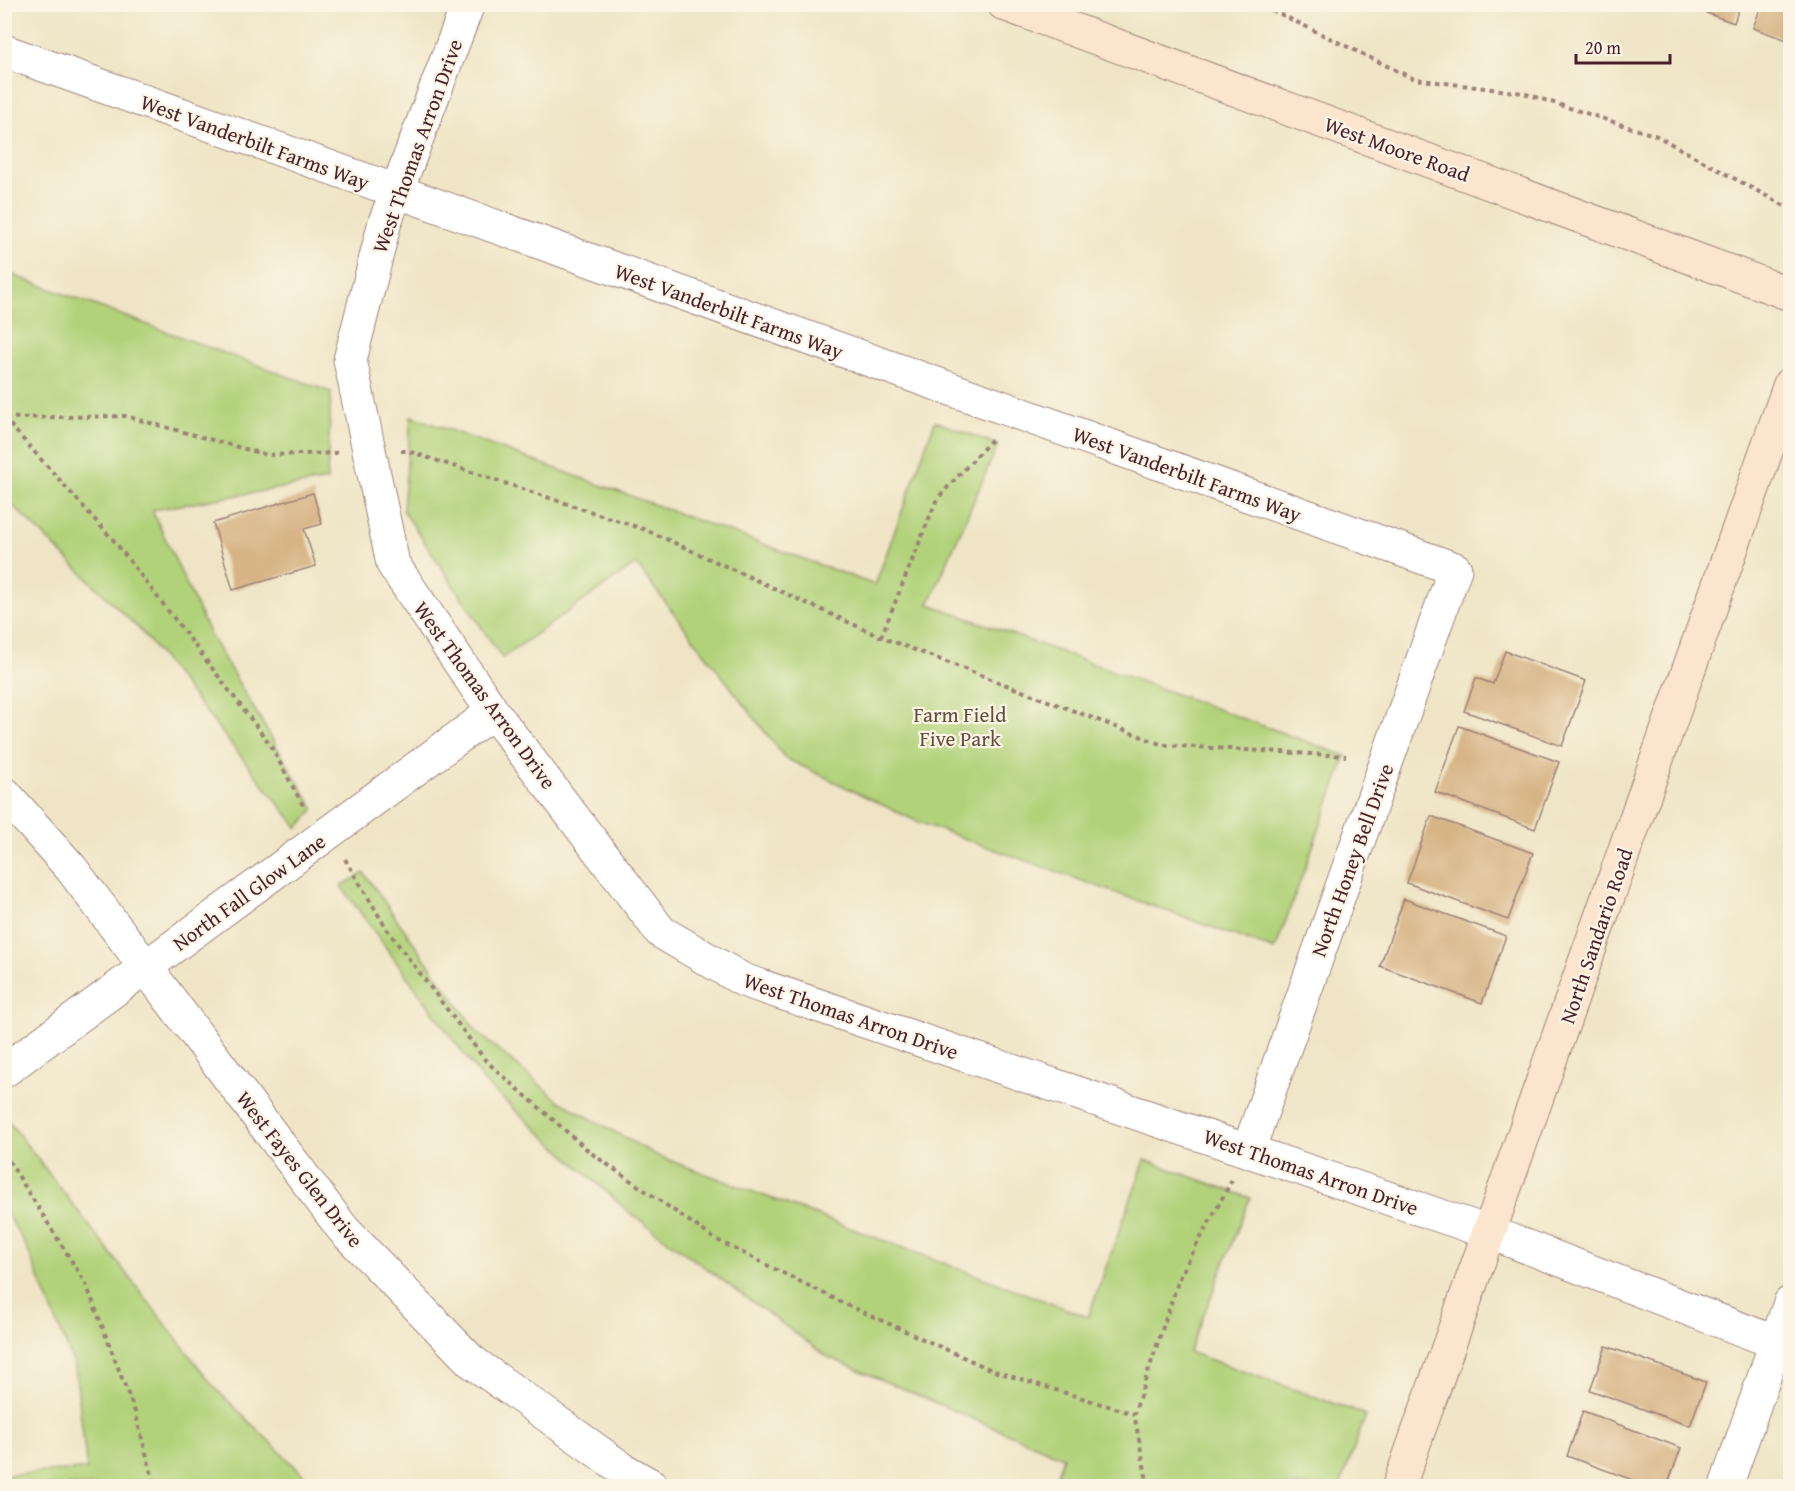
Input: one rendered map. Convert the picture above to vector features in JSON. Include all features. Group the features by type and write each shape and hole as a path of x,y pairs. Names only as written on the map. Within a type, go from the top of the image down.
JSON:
{"main road":[{"name":"West Moore Road","path":"1004,4 1791,294"},
{"name":"North Sandario Road","path":"1399,1486 1491,1233 1791,384"}],"street":[{"name":"West Thomas Arron Drive","path":"468,4 385,222 351,360 393,564 493,712 661,932 743,980 1491,1233 1784,1345"},
{"name":"West Vanderbilt Farms Way","path":"4,51 396,193 1455,569"},
{"name":"North Honey Bell Drive","path":"1248,1150 1455,569"},
{"name":"North Fall Glow Lane","path":"4,1071 493,712"},
{"name":"West Fayes Glen Drive","path":"4,793 71,868 343,1229 463,1353 624,1470 652,1486"},
{"path":"1726,1486 1784,1345 1791,1303"}],"path":[{"path":"1255,4 1414,79 1522,93 1657,136 1791,209"},
{"path":"880,638 937,499 1016,413"},
{"path":"4,418 125,416 267,455 408,451 646,530 880,638 1163,746 1346,756"},
{"path":"4,418 115,542 269,743 306,811 329,833 388,931 486,1061 591,1153 715,1239 845,1304 994,1371 1134,1414"},
{"path":"1145,1486 1147,1481 1134,1414 1180,1276 1248,1150"},
{"path":"4,1153 86,1284 135,1412 153,1479 161,1486"}],"green space":[{"path":"4,272 331,392 327,480 152,510 210,635 314,809 298,828 141,631 5,498"},
{"name":"Farm Field Five Park","path":"411,416 875,585 935,421 998,445 929,604 1346,756 1275,950 918,822 785,758 636,564 502,658 403,510"},
{"path":"364,873 477,1032 559,1101 658,1156 1088,1317 1145,1160 1250,1198 1189,1352 1366,1415 1340,1486 1053,1486 1063,1457 828,1357 630,1213 485,1083 341,886"},
{"path":"9,1122 215,1388 315,1486 5,1486 5,1475 87,1469 75,1367 26,1246 5,1210 5,1125"}],"building":[{"path":"1682,4 1740,4 1734,23"},
{"path":"1762,4 1790,4 1790,41 1753,28"},
{"path":"313,493 322,524 304,529 316,566 233,590 213,523"},
{"path":"1505,651 1586,681 1562,746 1464,711 1476,678 1493,684"},
{"path":"1459,726 1559,762 1535,829 1435,792"},
{"path":"1431,816 1533,853 1508,920 1407,883"},
{"path":"1404,899 1506,936 1482,1003 1380,966"},
{"path":"1606,1346 1706,1382 1690,1426 1590,1390"},
{"path":"1583,1411 1681,1448 1667,1486 1649,1486 1567,1456"}]}
